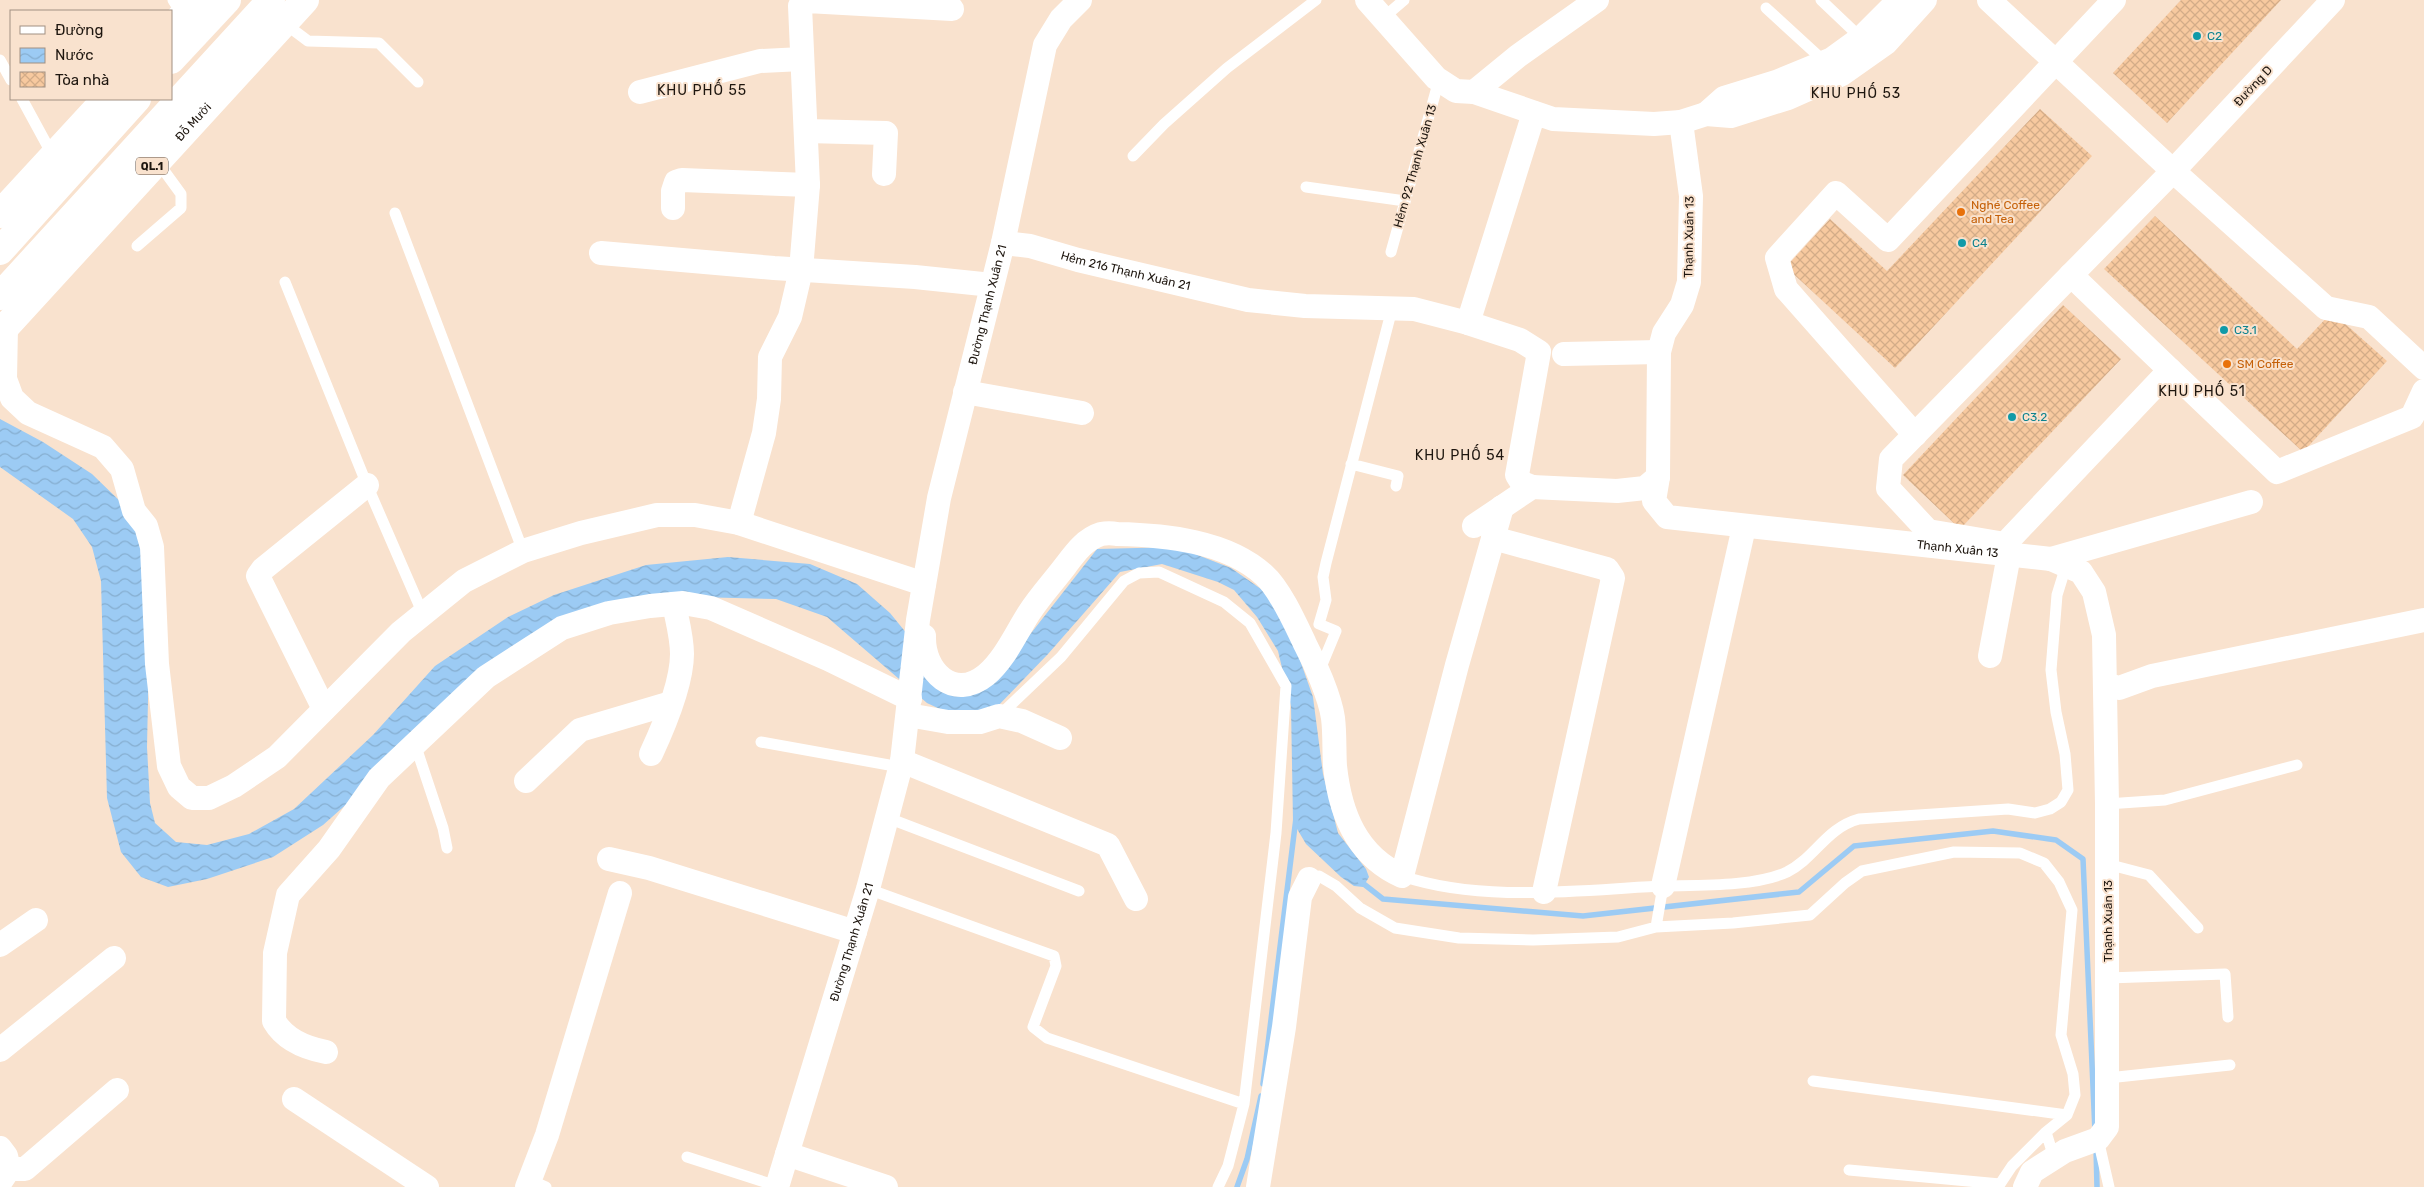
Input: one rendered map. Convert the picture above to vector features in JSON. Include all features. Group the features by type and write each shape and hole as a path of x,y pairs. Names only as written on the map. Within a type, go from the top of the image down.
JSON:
{"highway":[{"path":"172,59 227,0"},
{"name":"Đỗ Mười","path":"0,296 278,12 305,0"},
{"name":"Đỗ Mười","path":"3,329 157,161 278,12"},
{"path":"0,214 105,100"},
{"path":"0,251 136,100"}],"street":[{"name":"Đường Thạnh Xuân 21","path":"777,1187 868,889 901,764 918,616 939,498 1003,242 1045,45 1061,19 1080,0"},
{"path":"1367,0 1439,80 1456,91 1474,92 1553,119 1654,124 1681,122 1706,114 1732,116 1788,98 1842,74 1886,43 1925,0"},
{"path":"1474,92 1518,56 1597,0"},
{"path":"1706,114 1724,98 1776,82 1825,62 1862,38 1899,0"},
{"path":"1989,0 2173,171 2326,308 2368,317 2424,368"},
{"path":"1915,435 1786,289 1777,258 1836,193 1888,240 2114,0"},
{"name":"Đường D","path":"2170,370 2005,544 1928,531 1888,488 1891,459 2173,171 2333,0"},
{"path":"739,523 764,433 769,399 770,357 790,317 801,270 808,185 800,3 807,1 952,9"},
{"path":"640,92 760,61 802,59"},
{"path":"1468,323 1534,113"},
{"name":"Thạnh Xuân 13","path":"1681,122 1690,196 1689,282 1682,305 1664,333 1659,352 1658,477 1654,501 1667,518 2058,562 2080,572 2094,592 2104,636 2107,804 2107,1127 2098,1139"},
{"path":"806,131 886,133 884,174"},
{"path":"673,208 673,192 676,182 682,180 808,185"},
{"name":"Hẻm 216 Thạnh Xuân 21","path":"1003,242 1030,246 1078,260 1248,300 1305,306 1414,309 1468,323 1520,340 1539,352 1517,474 1522,483 1532,487"},
{"path":"601,253 801,270 915,277 992,285"},
{"path":"2071,275 2277,472 2412,418 2424,391"},
{"path":"3,329 5,379 12,398 28,413 104,447 122,469 134,512 146,526 152,547 157,664 169,766 179,786 192,798 209,798 234,786 276,757 401,632 464,582 523,551 581,533 657,515 695,515 739,523 924,584"},
{"path":"1564,354 1659,352"},
{"path":"965,392 1082,413"},
{"path":"918,616 924,622 925,652 931,670 952,684 976,682 995,665 1030,610 1086,542 1103,533 1140,534 1182,540 1224,551 1265,576 1290,613 1318,674 1333,717 1335,768 1347,821 1368,854 1385,868 1402,876 1456,666 1483,532 1502,507 1532,487 1617,491 1645,488 1658,477"},
{"path":"324,709 258,576 263,569 367,485"},
{"path":"2058,562 2251,502"},
{"path":"1663,886 1744,527"},
{"path":"1483,532 1607,569 1613,578 1544,892"},
{"path":"1990,656 2009,555"},
{"path":"651,754 671,703 682,653 674,604"},
{"path":"326,1052 311,1049 289,1038 274,1021 275,953 288,895 329,849 379,778 486,677 562,628 609,613 650,606 674,604 711,608 828,659 948,722 980,722 999,716 1022,721 1060,738"},
{"path":"2105,684 2119,688 2152,676 2424,620"},
{"path":"526,781 580,730 671,703"},
{"path":"901,764 1108,845 1136,899"},
{"path":"609,859 649,868 855,932"},
{"path":"1258,1187 1284,1027 1300,897 1309,880"},
{"path":"534,1185 547,1135 620,893"},
{"path":"0,945 36,920"},
{"path":"0,1050 114,958"},
{"path":"3,1166 25,1169 117,1090"},
{"path":"294,1099 427,1187"},
{"path":"2025,1187 2032,1172 2059,1154 2098,1139"},
{"path":"787,1154 886,1187"}],"lane":[{"path":"1133,156 1164,124 1227,68 1316,0"},
{"path":"1383,18 1404,0"},
{"path":"1821,0 1862,38"},
{"path":"1766,8 1825,62"},
{"path":"278,12 308,41 379,43 418,82"},
{"path":"0,60 10,78"},
{"name":"Hẻm 92 Thạnh Xuân 13","path":"1391,252 1439,80"},
{"path":"23,100 53,156"},
{"path":"137,246 181,208 181,194 157,161"},
{"path":"1306,187 1405,201"},
{"path":"395,213 523,551"},
{"path":"285,282 367,485 423,614"},
{"path":"1318,674 1336,632 1319,624 1326,600 1323,578 1392,309"},
{"path":"1351,464 1398,476 1396,486"},
{"path":"1402,876 1430,885 1544,892 1720,884 1760,879 1787,872 1845,823 1859,819 2008,809 2034,813 2050,809 2061,802 2068,790 2065,754 2056,712 2051,670 2058,562"},
{"path":"999,716 1060,657 1124,581 1139,573 1159,572 1224,602 1250,623 1271,656 1286,686 1276,833 1244,1104 1228,1166 1218,1187"},
{"path":"761,742 901,764"},
{"path":"415,744 443,828 447,848"},
{"path":"2107,804 2165,800 2297,765"},
{"path":"888,818 1079,891"},
{"path":"1309,880 1319,876 1336,886 1360,908 1395,928 1432,935 1533,940 1618,937 1656,927 1733,923 1810,915 1845,883 1862,871 1954,852 2020,853 2044,864 2060,882 2072,910 2061,1035 2073,1074 2075,1094 2067,1115 2046,1132 2012,1166 2000,1184 1849,1170"},
{"path":"2107,864 2149,875 2198,928"},
{"path":"1656,927 1663,886"},
{"path":"868,889 1054,956 1056,966 1033,1027 1047,1038 1244,1104"},
{"path":"2108,978 2226,974 2228,1017"},
{"path":"2108,1078 2230,1065"},
{"path":"1813,1081 2067,1115"},
{"path":"2046,1132 2059,1154"},
{"path":"2098,1139 2110,1187"},
{"path":"687,1157 777,1187"}],"water":[{"path":"0,419 43,442 92,474 126,507 151,558 147,747 150,803 155,823 176,842 207,845 249,834 294,809 373,735 435,666 508,617 554,595 646,565 728,557 810,564 857,584 890,613 948,684 1021,646 1097,549 1177,547 1231,568 1277,603 1288,626 1313,697 1323,774 1338,833 1366,869 1369,877 1363,887 1354,886 1341,877 1306,844 1293,822 1291,706 1278,651 1257,617 1234,590 1218,582 1162,564 1120,572 1048,654 995,709 968,715 944,711 927,703 827,617 776,599 695,597 561,626 394,762 323,825 273,857 207,879 168,887 141,877 121,852 107,798 101,581 92,547 73,519 0,467"}],"building":[{"name":"С2","path":"2181,0 2281,0 2167,123 2113,73"},
{"name":"C4","path":"2040,109 2092,156 1895,368 1786,267 1830,219 1887,271"},
{"name":"С3.1","path":"2155,216 2297,349 2332,312 2387,361 2303,452 2104,269"},
{"name":"C3.2","path":"2063,305 2121,359 1960,529 1903,475"}],"waterway":[{"path":"1263,1084 1296,818"},
{"path":"1360,881 1383,899 1583,916 1799,892 1854,846 1993,831 2056,840 2083,859 2095,1132"},
{"path":"1237,1187 1247,1159 1261,1096"},
{"path":"2096,1148 2097,1187"}],"place":[{"name":"С2","path":"2197,36"},
{"name":"Nghé Coffee and Tea","path":"1961,212"},
{"name":"C4","path":"1962,243"},
{"name":"С3.1","path":"2224,330"},
{"name":"SM Coffee","path":"2227,364"},
{"name":"C3.2","path":"2012,417"}],"district":[{"name":"KHU PHỐ 55","path":"702,90"},
{"name":"KHU PHỐ 53","path":"1856,93"},
{"name":"KHU PHỐ 51","path":"2202,391"},
{"name":"KHU PHỐ 54","path":"1460,455"}]}
